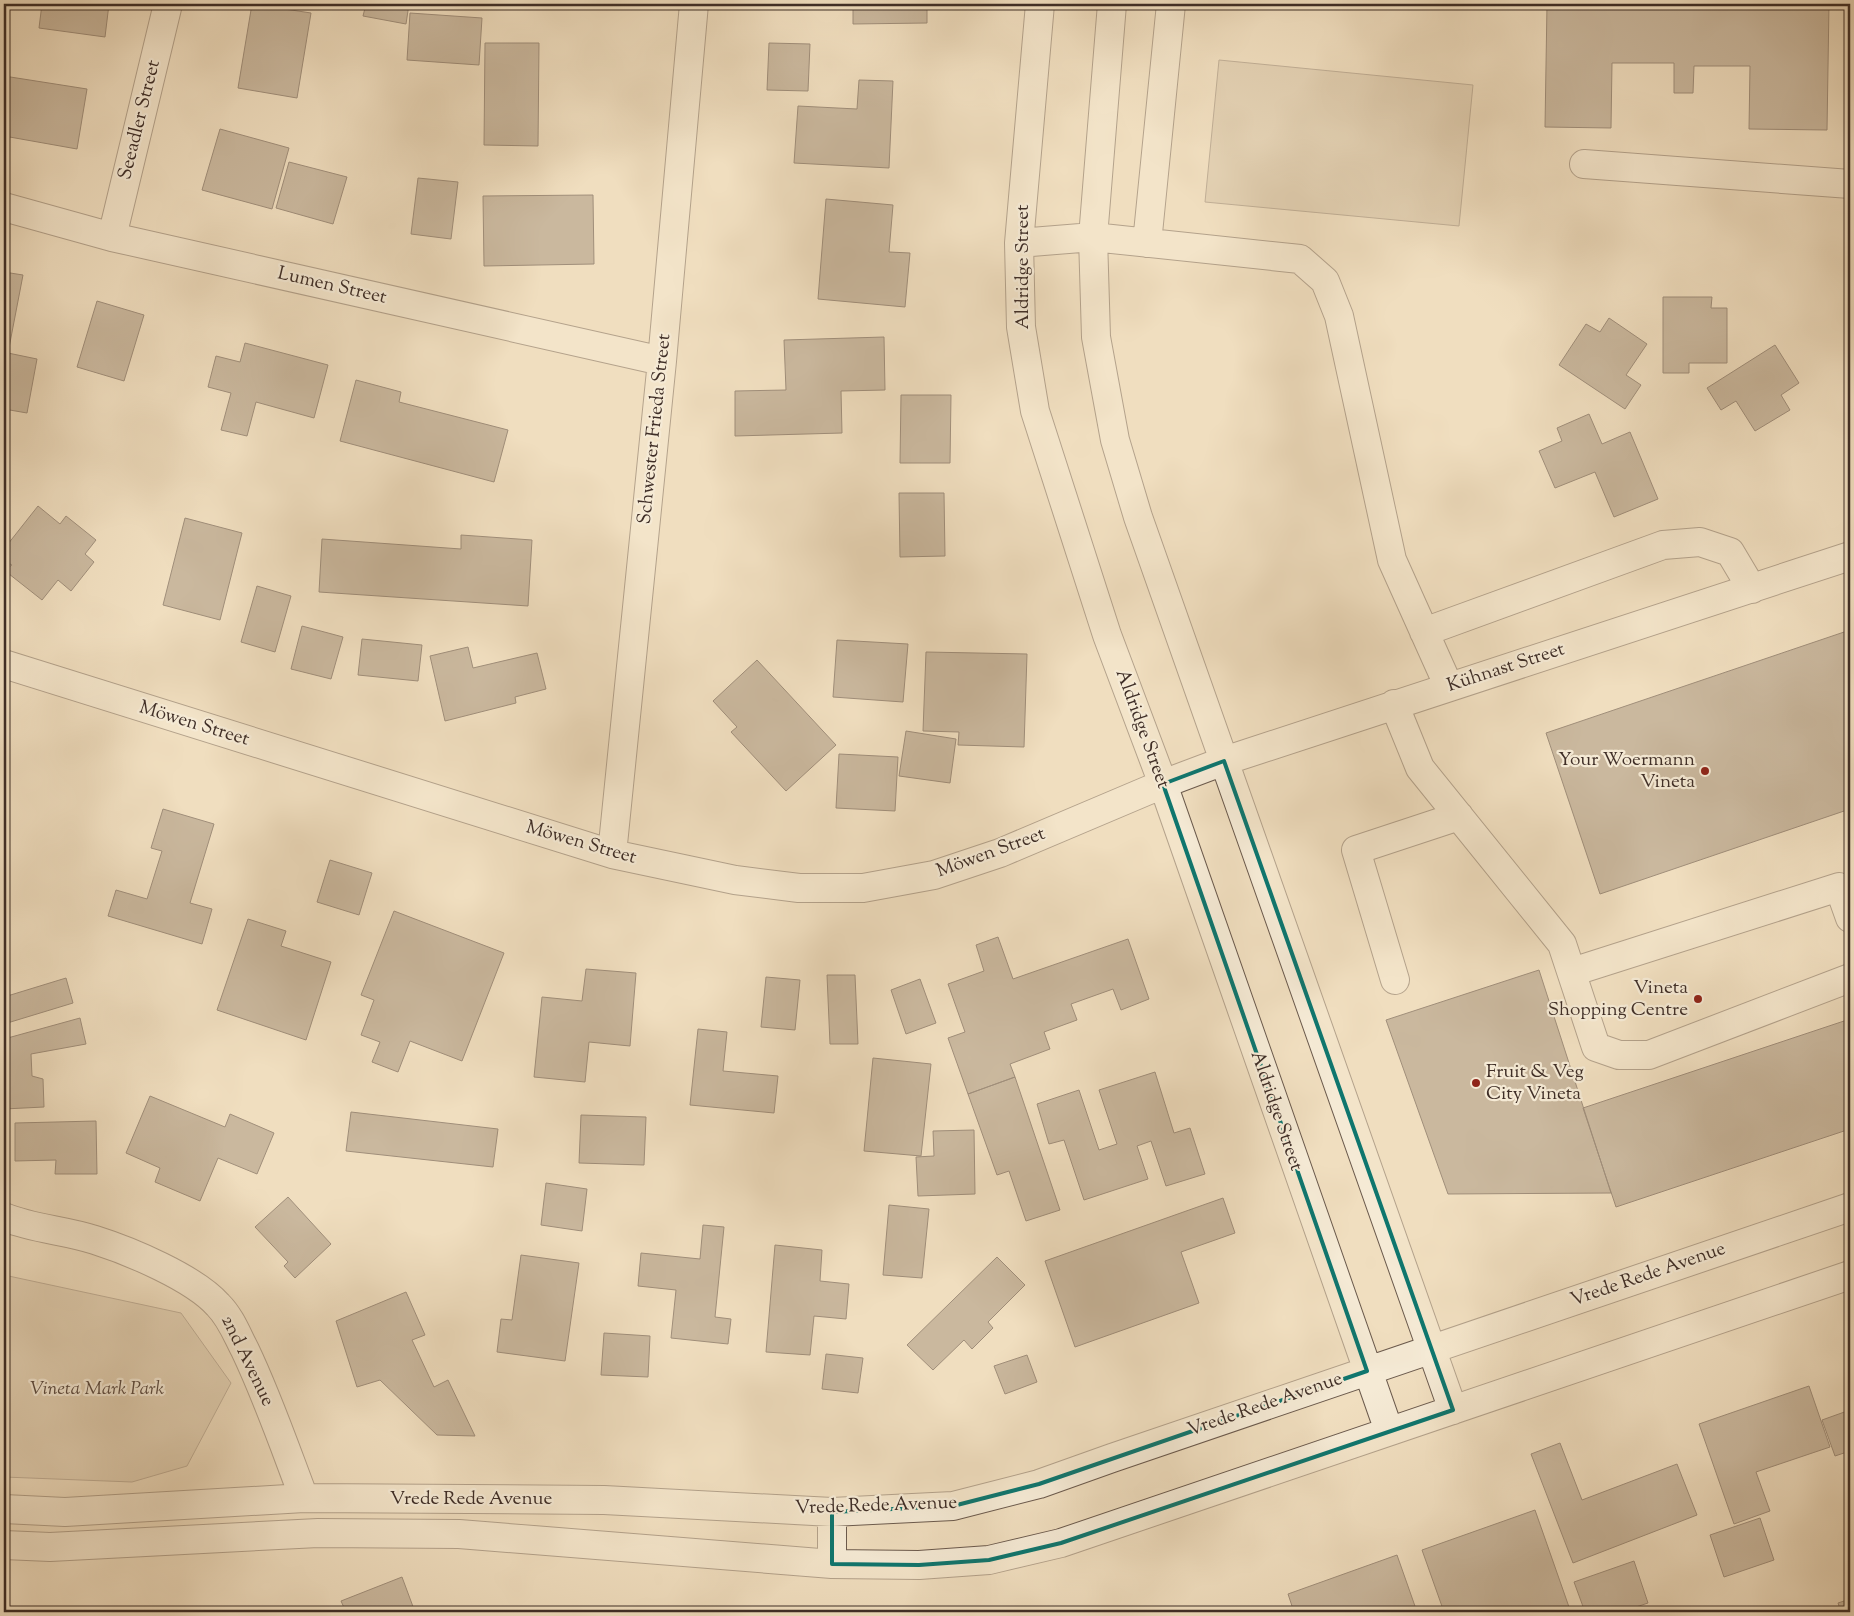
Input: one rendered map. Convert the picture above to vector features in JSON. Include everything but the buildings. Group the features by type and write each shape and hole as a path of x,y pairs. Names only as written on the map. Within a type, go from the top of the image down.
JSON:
{"street":[{"name":"Seeadler Street","path":"112,237 168,4"},
{"name":"Schwester Frieda Street","path":"612,854 662,361 694,4"},
{"name":"Aldridge Street","path":"1040,4 1019,243 1021,327 1035,411 1107,635 1163,784 1389,1431"},
{"path":"1112,4 1093,237 1096,337 1115,440 1138,517 1453,1410"},
{"path":"1146,243 1171,4"},
{"path":"1584,164 1850,184"},
{"name":"Lumen Street","path":"4,207 112,237 662,361"},
{"path":"1019,243 1093,237 1300,259 1325,281 1339,316 1392,560 1449,687"},
{"path":"1424,632 1663,545 1700,542 1730,552 1752,589"},
{"name":"Kühnast Street","path":"1163,784 1224,760 1850,556"},
{"name":"Möwen Street","path":"4,664 612,854 735,880 799,888 863,888 934,875 1000,854 1163,784"},
{"path":"1394,704 1420,768 1562,944 1596,1047 1618,1055 1649,1055 1850,978"},
{"path":"1395,980 1356,850 1459,816"},
{"path":"1572,972 1840,887 1850,918"},
{"name":"Vrede Rede Avenue","path":"4,1509 65,1512 304,1498 604,1500 832,1512 953,1506 1040,1484 1850,1207"},
{"name":"2nd Avenue","path":"4,1217 21,1224 95,1240 149,1261 203,1291 219,1305 230,1321 259,1381 304,1498"},
{"name":"Vrede Rede Avenue","path":"4,1545 50,1547 318,1533 459,1534 832,1564 919,1565 998,1558 1061,1543 1850,1275"},
{"path":"832,1512 832,1564"}],"highlighted area":[{"path":"1224,761 1453,1410 1061,1543 989,1560 919,1565 832,1564 832,1512 953,1506 1039,1484 1367,1371 1163,784"}],"green space":[{"path":"1219,60 1473,85 1459,226 1205,202"},
{"name":"Vineta Mark Park","path":"4,1275 181,1313 231,1383 187,1466 132,1482 4,1477"}],"place":[{"name":"Your Woermann Vineta","path":"1705,771"},
{"name":"Vineta Shopping Centre","path":"1698,999"},
{"name":"Fruit & Veg City Vineta","path":"1476,1083"}]}
